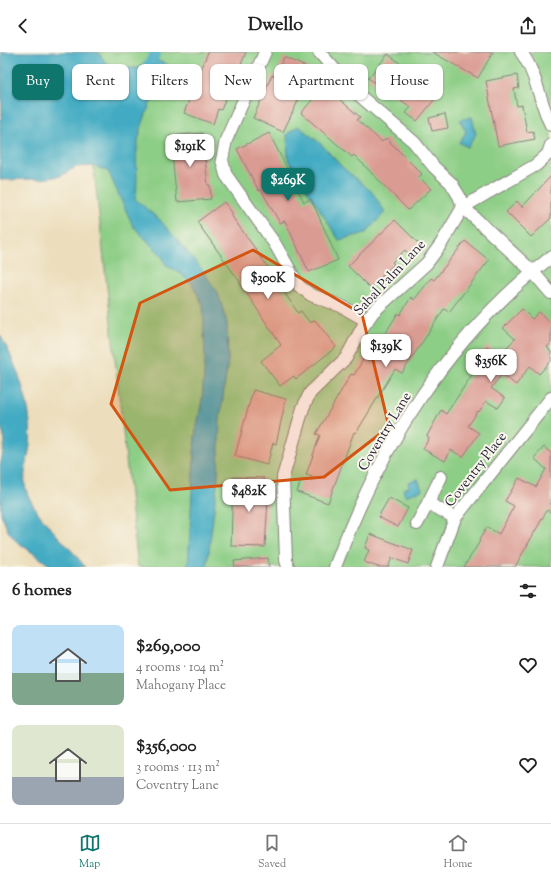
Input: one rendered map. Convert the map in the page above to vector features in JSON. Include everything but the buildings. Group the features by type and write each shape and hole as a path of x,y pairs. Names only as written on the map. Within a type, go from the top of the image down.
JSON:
{"street":[{"path":"265,52 226,140 222,160 226,175 275,244 299,286 311,295 340,306 367,321"},
{"path":"318,52 353,90 414,142 434,167 451,184 459,196 463,206 533,272 551,293"},
{"path":"520,52 533,73 544,112 551,126"},
{"path":"463,206 536,165 548,154 551,145"},
{"name":"Sabal Palm Lane","path":"288,567 286,560 282,485 285,469 303,408 314,387 346,358 367,321 385,299 405,284 427,263 441,244 463,206"},
{"name":"Coventry Lane","path":"335,567 364,495 405,422 454,354 481,323 533,272 551,257"},
{"name":"Coventry Place","path":"437,567 455,518 551,398"},
{"path":"417,524 441,477"},
{"path":"428,503 455,518"}],"highlighted area":[{"path":"253,250 362,314 389,427 324,477 170,490 111,404 140,303"}],"green space":[{"path":"81,52 551,52 551,567 138,567 86,100 129,100 129,64 82,64"}],"water":[{"path":"1,52 98,52 106,63 109,64 72,64 72,100 129,100 129,68 137,68 137,100 152,100 141,127 137,149 137,186 135,199 159,219 200,267 218,293 227,323 228,360 220,419 218,476 207,567 188,567 195,436 202,400 205,359 203,305 192,284 180,273 166,265 162,256 133,226 108,171 94,166 76,167 60,176 41,179 0,180 0,119 2,117"},
{"path":"150,58 166,64 143,64"},
{"path":"472,117 476,134 468,147 459,143 466,132 460,120"},
{"path":"298,126 320,143 342,167 372,192 385,212 366,233 339,240 288,160 287,134"},
{"path":"0,335 18,374 27,403 31,432 25,475 25,487 27,493 46,523 85,567 52,567 15,540 8,531 1,514 0,467 5,441 0,423"},
{"path":"418,479 422,490 405,496 403,489 409,487 408,482"}],"waterway":[{"path":"150,64 156,52"}]}
